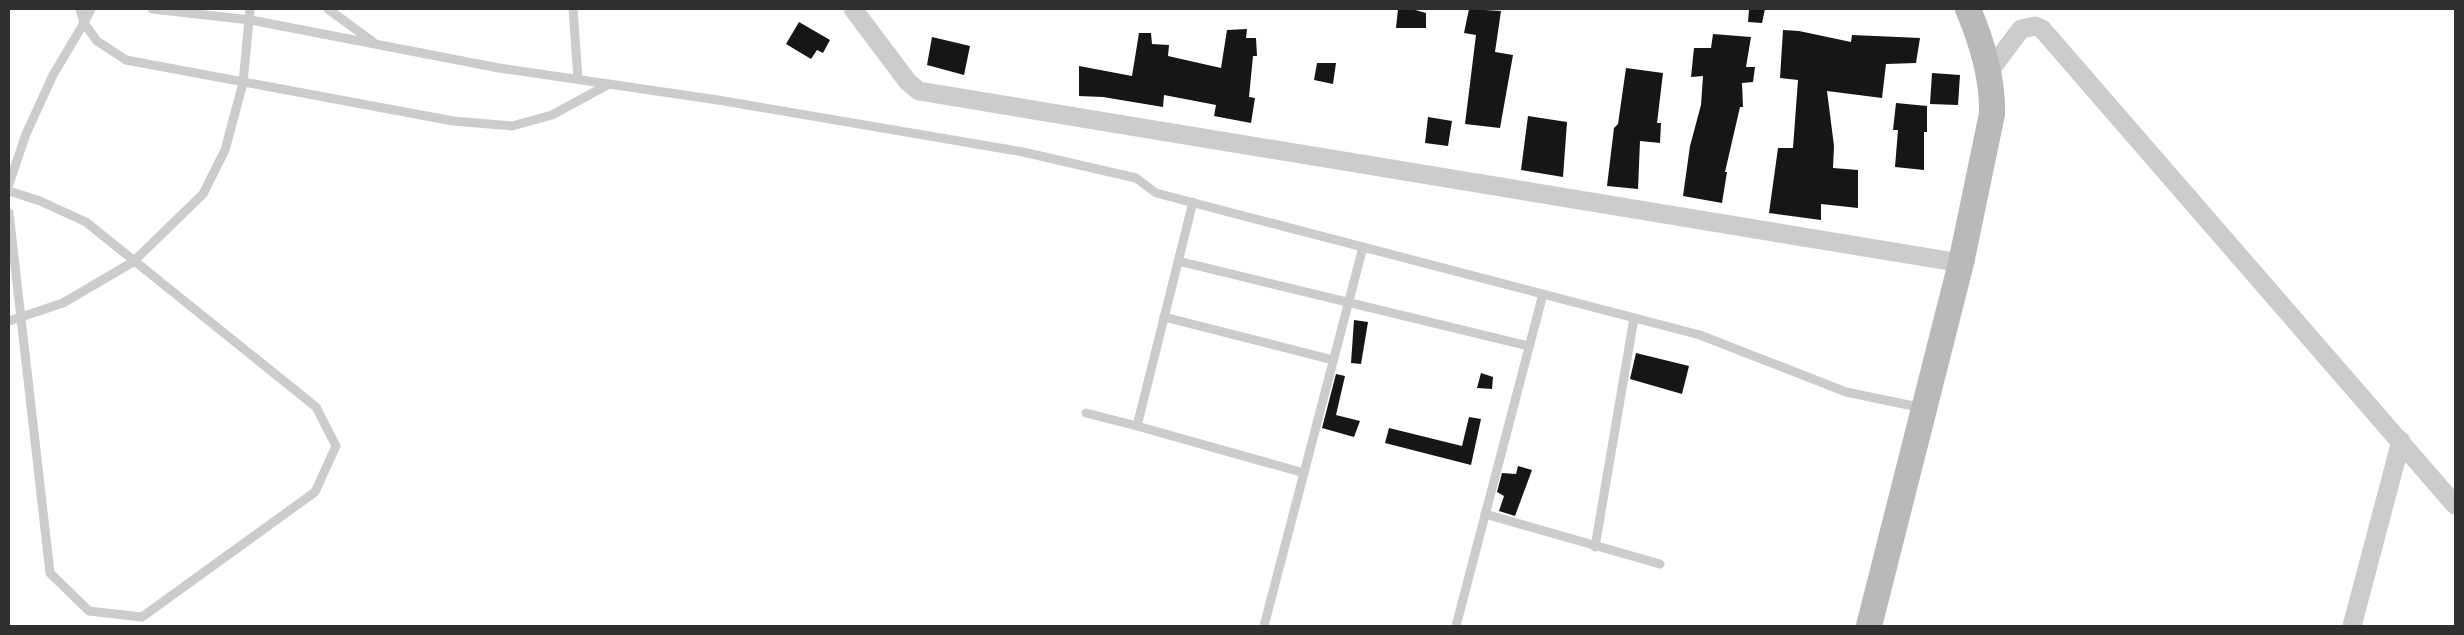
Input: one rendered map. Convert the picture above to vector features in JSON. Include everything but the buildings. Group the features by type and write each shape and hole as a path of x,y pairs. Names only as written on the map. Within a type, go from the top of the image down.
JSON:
{"street":[{"path":"853,9 908,82 920,91 1961,262"},
{"path":"1869,626 1926,409 1961,262 1992,114 1992,96 1988,73 1980,39 1968,9"},
{"path":"1988,73 2022,29 2035,26 2042,29 2455,505"},
{"path":"2352,626 2401,441"}],"lane":[{"path":"80,9 84,23 97,42 126,60 453,121 512,126 552,115 610,84"},
{"path":"9,184 26,134 53,75 91,9"},
{"path":"152,9 251,20 499,68 718,100 1023,152 1136,178 1156,193 1700,335 1846,392 1926,409"},
{"path":"9,321 63,303 134,262 203,194 225,150 243,83 251,20 250,9"},
{"path":"328,9 340,13 376,44"},
{"path":"573,9 578,79"},
{"path":"9,191 40,201 86,222 316,407 336,446 315,492 142,617 89,611 50,573 9,213"},
{"path":"1137,426 1193,202"},
{"path":"1264,626 1363,247"},
{"path":"1178,261 1529,346"},
{"path":"1456,626 1543,294"},
{"path":"1164,317 1333,360"},
{"path":"1595,547 1634,318"},
{"path":"1086,413 1304,473"},
{"path":"1485,514 1595,547 1660,564"}]}
